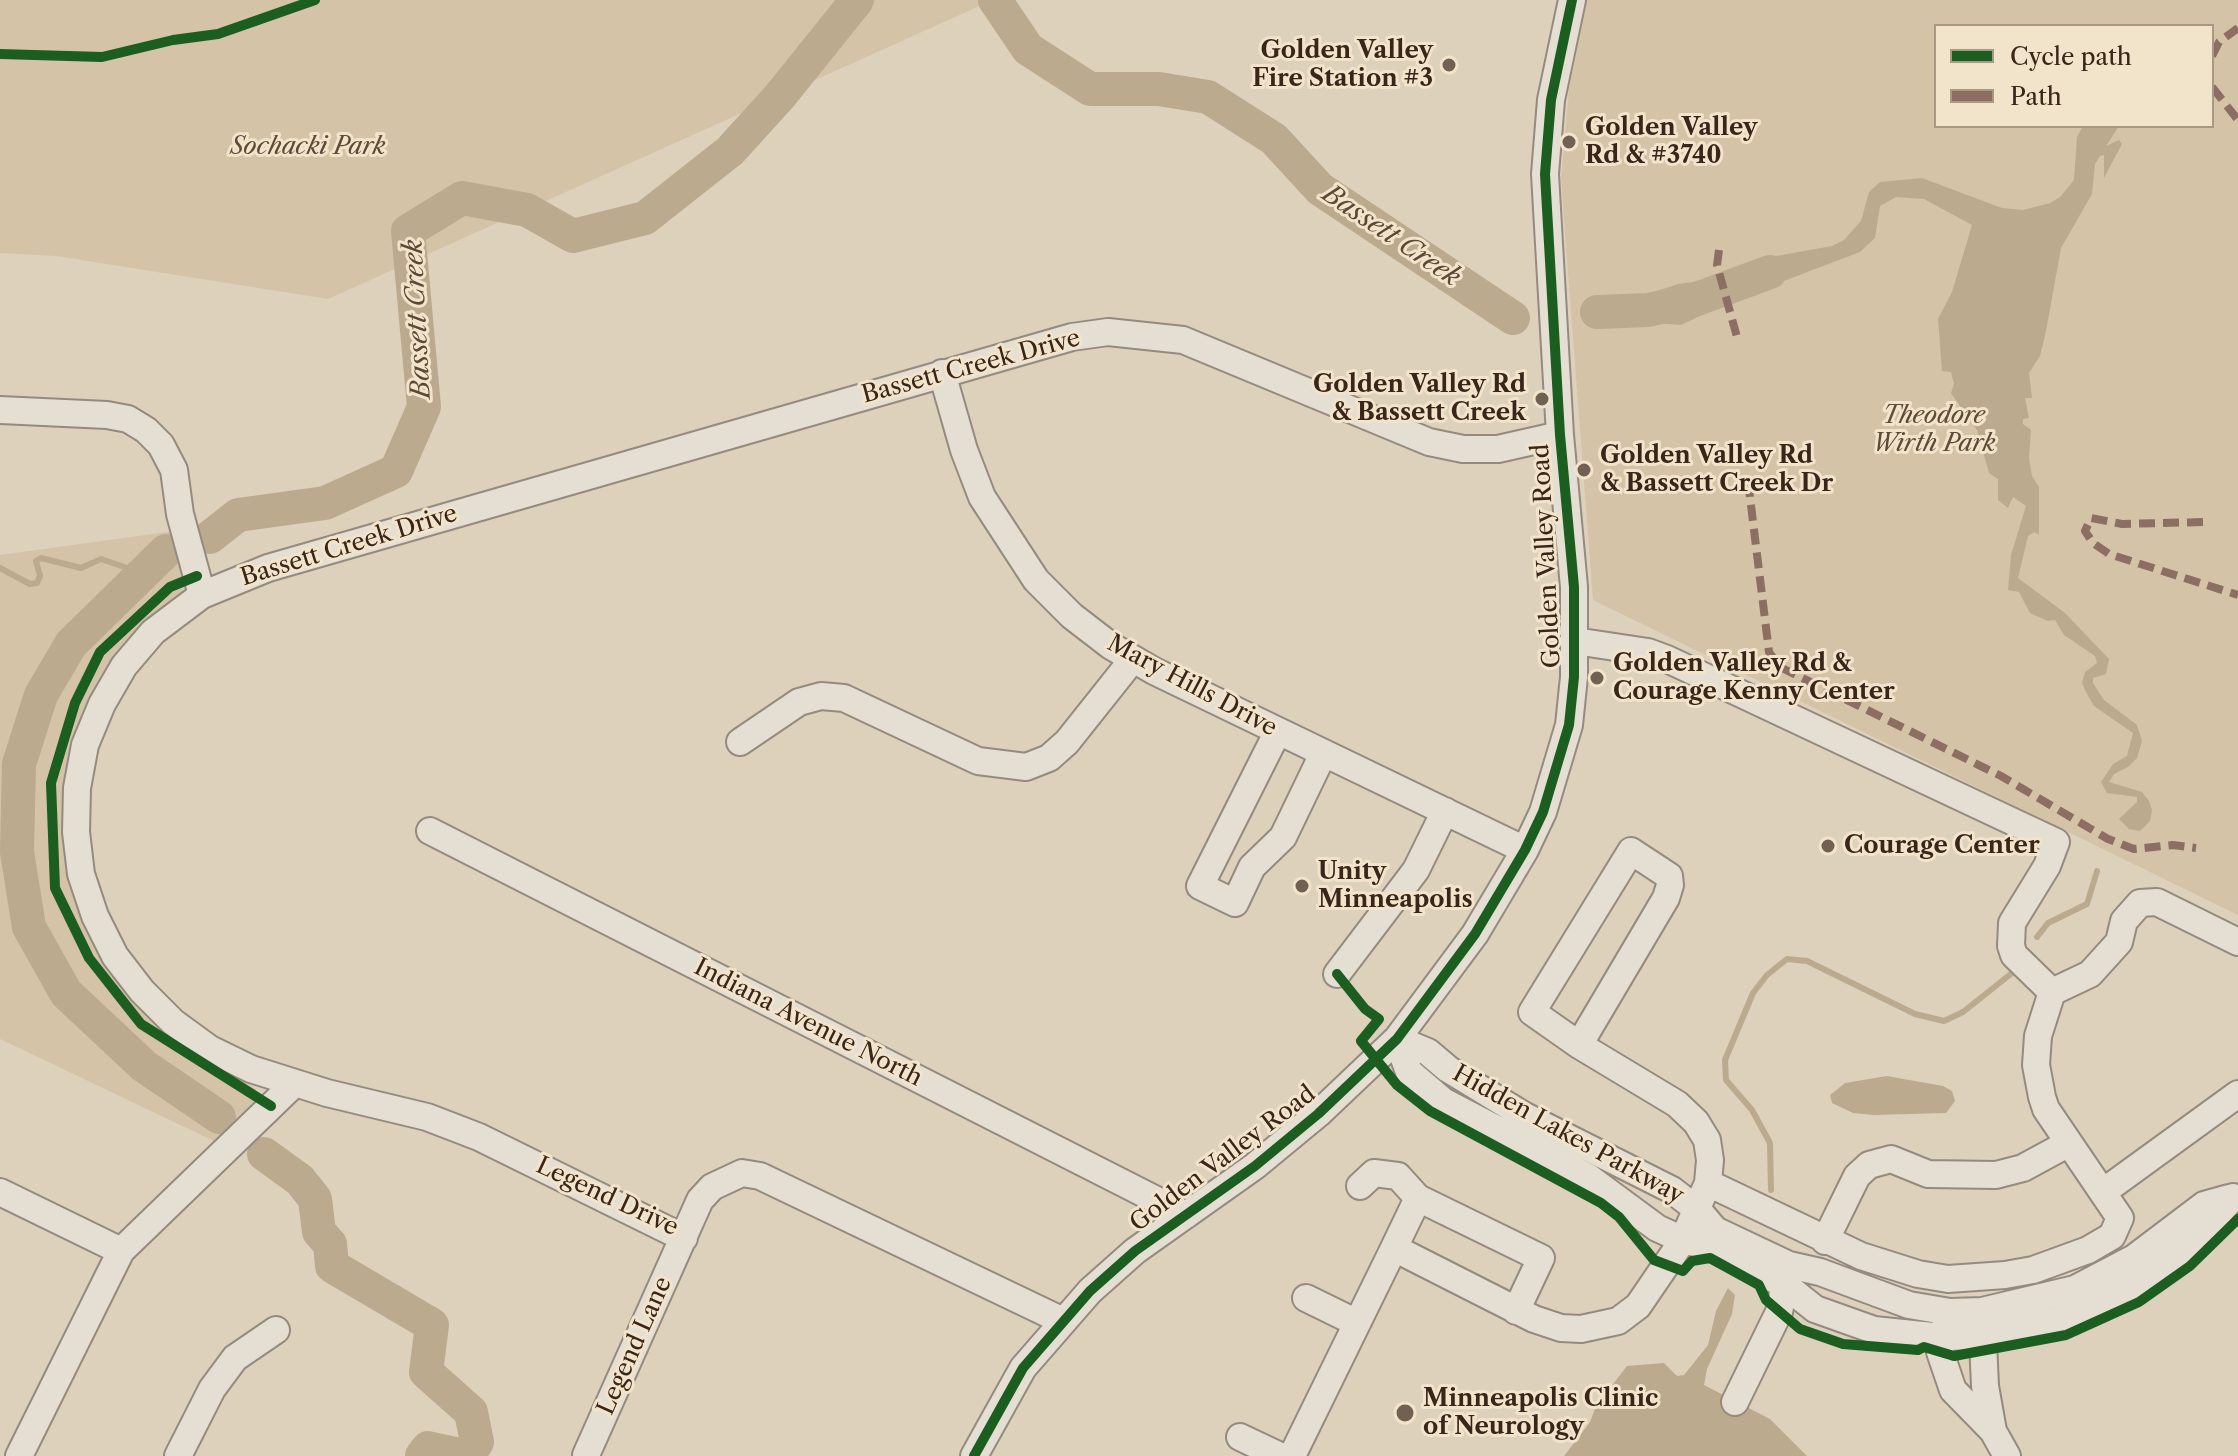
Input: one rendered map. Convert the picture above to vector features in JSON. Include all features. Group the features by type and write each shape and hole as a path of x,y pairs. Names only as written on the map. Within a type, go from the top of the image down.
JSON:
{"street":[{"name":"Golden Valley Road","path":"974,1456 1006,1393 1061,1320 1112,1271 1255,1166 1318,1114 1397,1039 1475,934 1525,850 1552,785 1569,725 1575,641 1545,174 1551,100 1572,0"},
{"name":"Bassett Creek Drive","path":"295,1083 251,1069 210,1049 173,1022 142,991 109,943 95,916 81,874 76,832 77,788 85,745 102,704 124,666 153,632 202,595 268,568 942,373 1072,337 1108,332 1183,340 1429,442 1463,449 1498,449 1560,435"},
{"name":"Mary Hills Drive","path":"942,373 964,450 982,497 1036,580 1072,616 1133,659 1525,850"},
{"path":"0,410 107,415 128,419 146,430 161,445 174,470 180,514 202,595"},
{"path":"1575,641 1627,648 1667,659 2056,842 2047,866 2012,923 2011,946 2014,955 2052,992"},
{"path":"740,742 799,702 821,696 844,698 978,761 1002,767 1026,767 1049,758 1067,742 1133,659"},
{"path":"1278,731 1200,886 1235,903 1252,867 1283,837 1323,754"},
{"path":"1337,974 1416,870 1445,811"},
{"name":"Indiana Avenue North","path":"430,831 1186,1215"},
{"path":"1394,1248 1516,1311 1561,1328 1581,1329 1618,1321 1638,1306 1652,1290 1699,1211 1708,1183 1710,1160 1707,1140 1696,1122 1677,1104 1579,1045 1532,1012 1631,851 1669,876 1670,885 1666,898 1579,1045"},
{"path":"1708,1183 1825,1241 1888,1266 1918,1274 1948,1279 2005,1275 2060,1261 2112,1236 2120,1218 2046,1109 2036,1065 2038,1036 2052,992 2090,974 2119,942 2124,921 2140,903 2157,902 2238,942"},
{"name":"Hidden Lakes Parkway","path":"1397,1039 1428,1052 1448,1069 1525,1116 1672,1190 1699,1211 1715,1230 1787,1275 1815,1309 1852,1324 1942,1337 1982,1324 2110,1274 2204,1205 2236,1196"},
{"name":"Hidden Lakes Parkway","path":"1397,1039 1409,1072 1443,1101 1588,1177 1657,1228 1683,1240 1787,1275 1820,1272 1880,1297 1950,1312 1982,1324"},
{"path":"19,1456 121,1251 295,1083"},
{"name":"Legend Drive","path":"295,1083 427,1117 479,1137 684,1238 700,1200 712,1187 742,1173 760,1176 1061,1320"},
{"path":"2103,1192 2238,1094"},
{"path":"1825,1241 1857,1176 1869,1165 1891,1159 1928,1174 1996,1175 2023,1168 2069,1143"},
{"path":"1360,1186 1374,1173 1385,1172 1409,1185 1418,1198 1541,1258 1516,1311"},
{"path":"0,1192 121,1251"},
{"path":"1292,1456 1418,1198"},
{"name":"Legend Lane","path":"586,1455 684,1238"},
{"path":"1735,1402 1779,1312 1787,1275"},
{"path":"1306,1298 1357,1323"},
{"path":"1950,1312 1940,1352 1953,1390 1993,1431 2007,1456"},
{"path":"1982,1324 1993,1431"},
{"path":"178,1456 212,1389 227,1369 251,1345 276,1330"},
{"path":"1240,1437 1280,1456"}],"green space":[{"name":"Sochacki Park","path":"0,0 993,0 328,299 56,256 0,253"},
{"name":"Theodore Wirth Park","path":"1587,0 2238,0 2238,915 1593,600 1561,180 1569,89"},
{"path":"174,531 185,584 182,592 132,636 91,695 69,761 64,794 64,839 70,884 90,937 110,972 154,1021 256,1089 256,1104 218,1143 0,1039 0,555"}],"shaded area":[{"path":"2082,128 2118,128 2106,146 2119,140 2122,144 2104,178 2104,155 2095,164 2092,194 2061,248 2040,356 2029,373 2032,398 2025,398 2029,418 2023,419 2023,424 2031,430 2029,458 2032,476 2039,487 2039,535 2034,532 2028,536 2018,578 2065,613 2109,659 2106,674 2093,678 2093,683 2104,700 2137,725 2142,741 2137,758 2114,774 2109,782 2142,792 2149,801 2152,810 2150,821 2140,831 2129,829 2119,819 2137,802 2137,797 2107,793 2101,782 2113,764 2127,756 2133,733 2094,706 2087,694 2082,683 2085,672 2097,663 2095,656 2064,635 2055,620 2048,621 2030,613 2019,592 2008,590 2011,555 2026,506 2013,497 2008,508 1998,500 1998,479 1989,473 1977,430 1951,393 1954,384 1951,372 1942,371 1938,319 1952,292 1972,225 1924,199 1896,197 1880,206 1875,238 1860,252 1776,284 1757,283 1731,293 1727,282 1750,273 1771,257 1832,246 1844,240 1861,221 1869,192 1880,182 1922,178 2002,208 2023,210 2050,203 2060,197 2074,180 2077,137"},
{"path":"1717,279 1723,298 1704,314 1681,325 1598,319 1595,304 1620,298 1646,299 1654,292 1678,284"},
{"path":"1887,1076 1943,1086 1952,1091 1955,1101 1946,1113 1873,1115 1853,1113 1832,1103 1830,1095 1845,1083"},
{"path":"1728,1288 1735,1295 1732,1314 1707,1369 1704,1385 1770,1419 1807,1456 1564,1456 1590,1422 1596,1406 1627,1366 1664,1363 1677,1376 1684,1375 1708,1345 1716,1311"}],"waterway":[{"name":"Bassett Creek","path":"210,537 238,515 325,503 396,471 424,407 408,231 462,198 527,210 573,236 645,218 730,151 780,96 857,0"},
{"name":"Bassett Creek","path":"995,0 1028,49 1090,89 1159,89 1208,97 1274,139 1320,189 1513,318"},
{"name":"Bassett Creek","path":"1597,312 1648,310 1694,300 1770,272"},
{"name":"Bassett Creek","path":"166,551 71,644 41,695 19,764 17,852 29,927 66,993 144,1066 219,1117"},
{"path":"0,568 30,584 37,583 40,576 36,561 41,558 81,568 101,559 145,571"},
{"path":"2037,937 2048,923 2087,904 2097,871"},
{"path":"1771,1190 1770,1143 1752,1110 1726,1080 1725,1060 1753,993 1767,975 1787,959 1807,961 1915,1014 1944,1021 1963,1012 2012,973"},
{"name":"Bassett Creek","path":"264,1154 300,1180 315,1199 319,1232 330,1244 332,1266 432,1325 426,1372 471,1412 477,1442 468,1456"},
{"name":"Bassett Creek","path":"422,1456 428,1448 465,1456"}],"marked path":[{"path":"2214,52 2219,42 2238,28"},
{"path":"2214,90 2238,120"},
{"path":"1719,250 1717,265 1737,337"},
{"path":"1748,481 1769,652 1780,667 2001,776 2108,839 2134,849 2173,845 2196,848"},
{"path":"2203,522 2122,524 2091,518 2085,531 2093,543 2109,554 2238,595"}],"cycle path":[{"path":"0,54 102,57 173,40 218,34 315,0"},
{"path":"974,1456 1023,1368 1090,1291 1135,1251 1255,1166 1318,1114 1397,1039 1475,934 1525,850 1543,812 1569,725 1574,677 1574,587 1560,435 1545,174 1551,100 1572,0"},
{"path":"197,576 170,587 100,652 75,703 51,783 55,888 89,958 141,1024 271,1106"},
{"path":"1337,974 1365,1009 1379,1019 1361,1041 1397,1085 1430,1111 1601,1203 1619,1217 1654,1260 1683,1271 1692,1261 1710,1258 1759,1285 1766,1300 1800,1329 1843,1344 1918,1350 1924,1347 1954,1356 2066,1335 2139,1302 2190,1266 2238,1219"}],"place":[{"name":"Golden Valley Fire Station #3","path":"1449,65"},
{"name":"Golden Valley Rd & #3740","path":"1569,142"},
{"name":"Golden Valley Rd & Bassett Creek","path":"1542,399"},
{"name":"Golden Valley Rd & Bassett Creek Dr","path":"1584,470"},
{"name":"Golden Valley Rd & Courage Kenny Center","path":"1597,678"},
{"name":"Courage Center","path":"1828,846"},
{"name":"Unity Minneapolis","path":"1302,886"},
{"name":"Minneapolis Clinic of Neurology","path":"1405,1413"}]}
